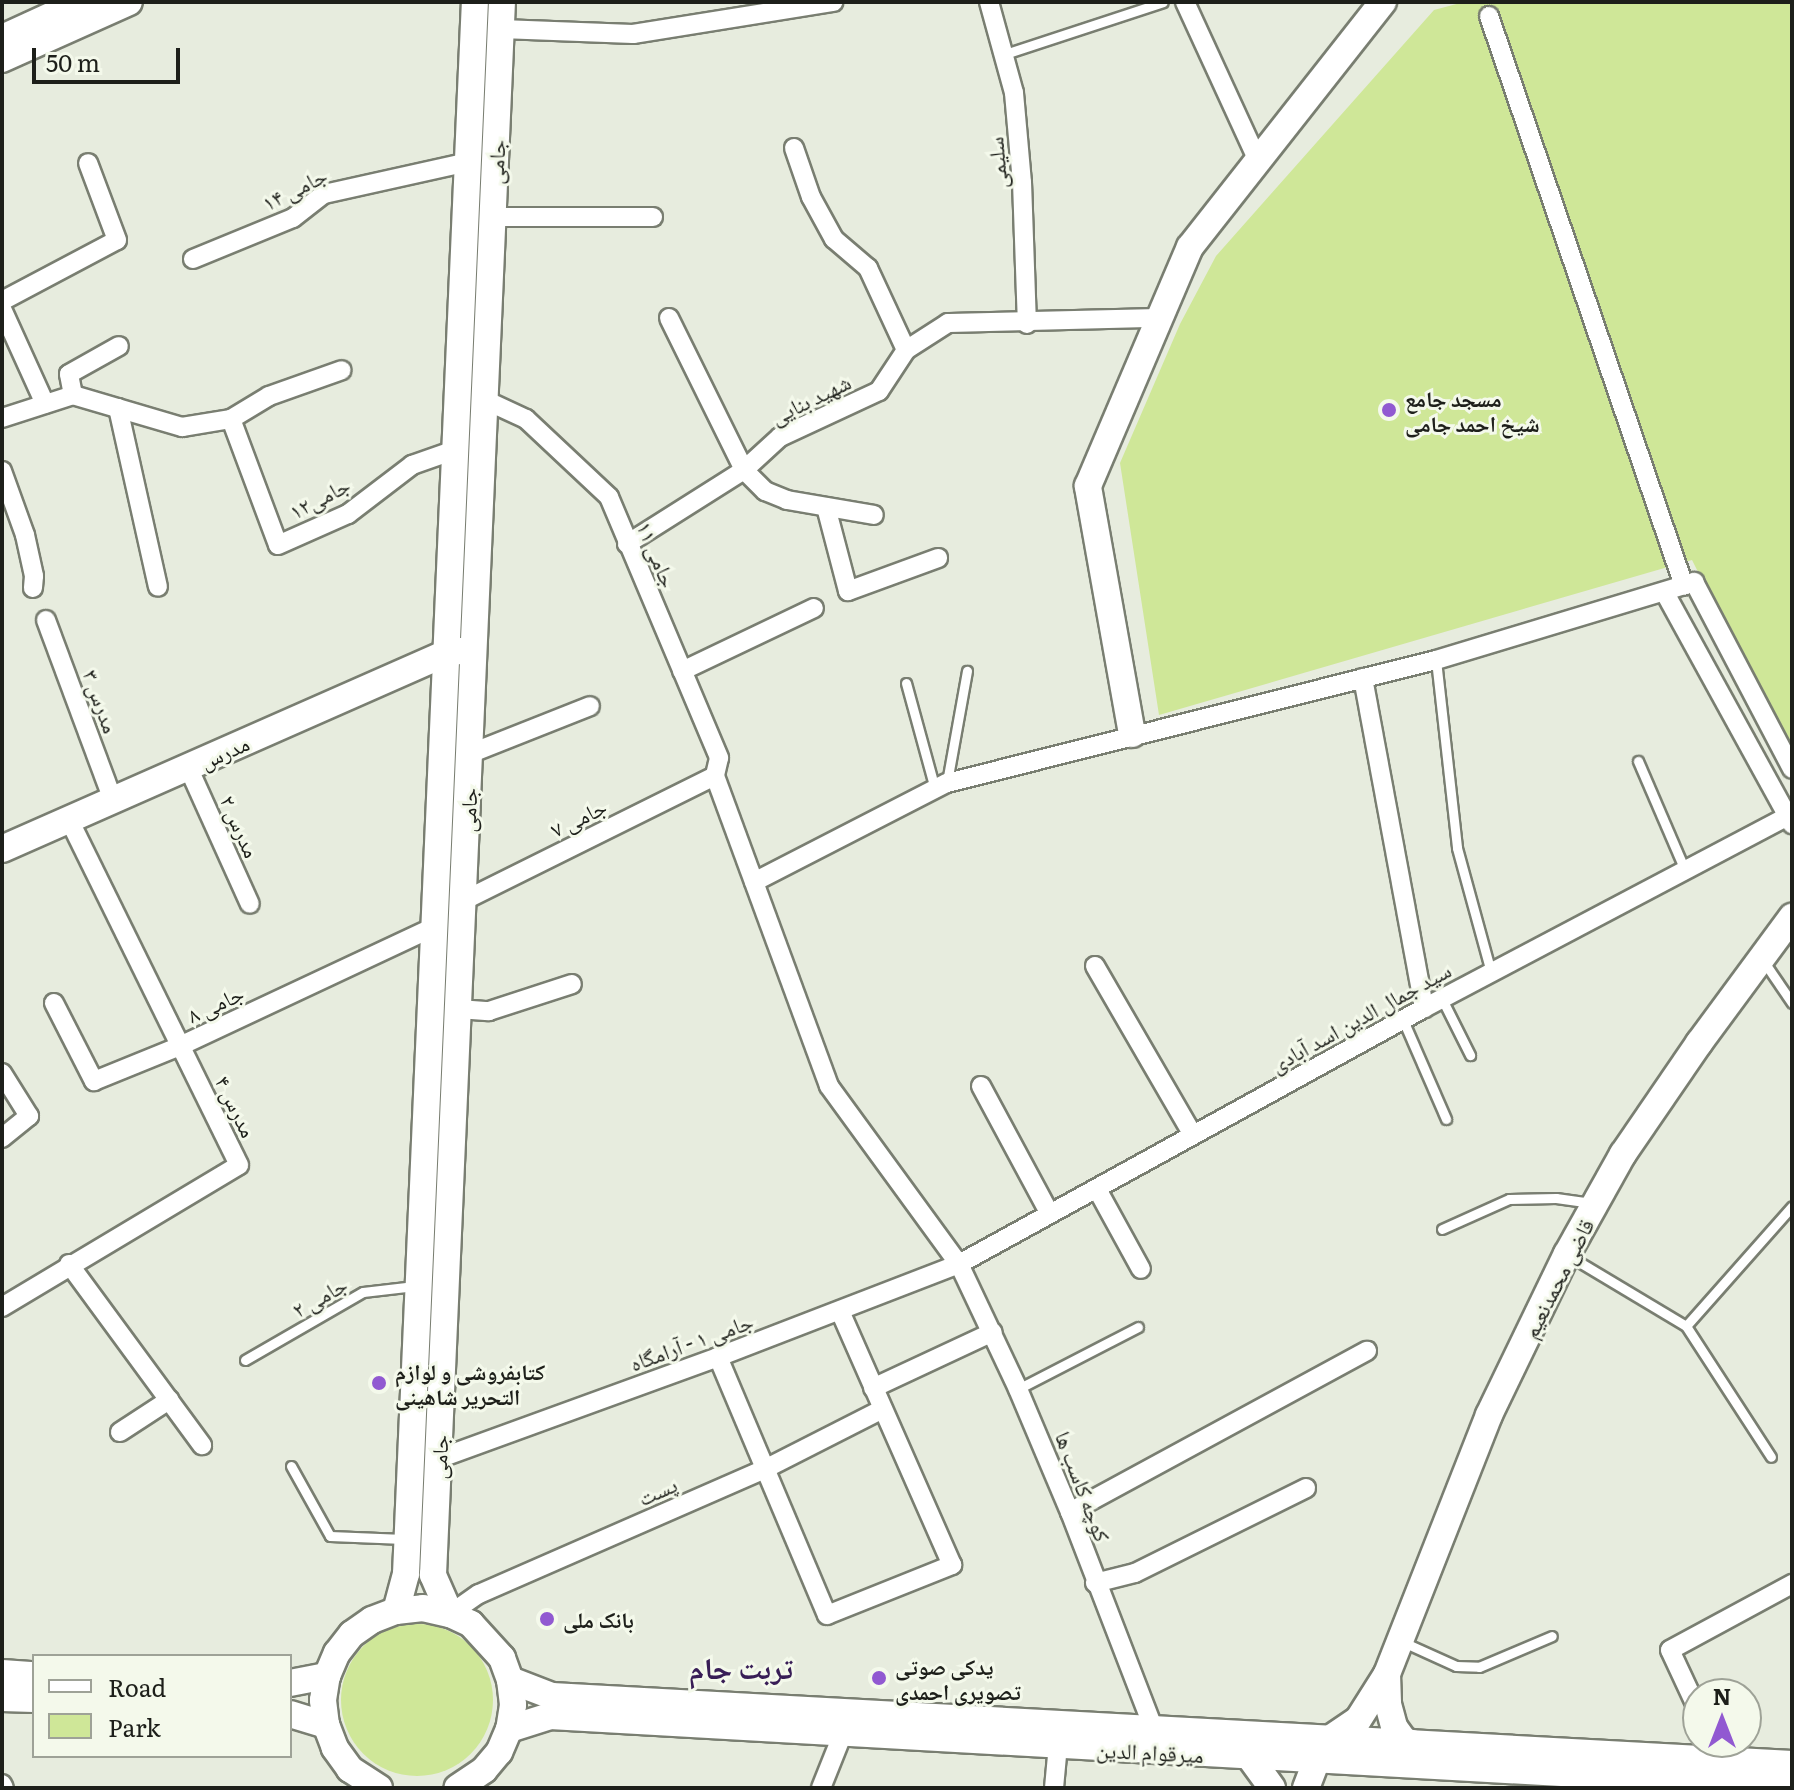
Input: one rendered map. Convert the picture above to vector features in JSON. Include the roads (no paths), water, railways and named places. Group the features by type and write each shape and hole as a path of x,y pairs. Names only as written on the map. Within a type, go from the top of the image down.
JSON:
{"main road":[{"path":"2,38 81,2"},
{"path":"2,59 129,2"},
{"name":"جامی","path":"396,1611 406,1574 475,2"},
{"name":"جامی","path":"450,1614 433,1575 502,2"},
{"path":"1132,734 1088,486 1190,247 1383,2"},
{"path":"464,264 471,272 481,274 490,269"},
{"path":"461,318 470,313 480,314 488,321"},
{"name":"مدرس","path":"2,849 446,653 474,650"},
{"name":"قاضی محمدنعیم","path":"1322,1750 1358,1720 1387,1674 1489,1415 1595,1203 1682,1068 1792,917"},
{"path":"379,1788 350,1769 335,1748 326,1725 323,1700 327,1676 337,1653 352,1634 372,1620 396,1611 423,1608 450,1614 471,1624 489,1640 502,1658 510,1680 513,1705 509,1729 499,1752 484,1770 457,1788"},
{"path":"2,1673 32,1675"},
{"name":"قاضی محمدنعیم","path":"1387,1674 1388,1704 1394,1727 1404,1741 1425,1746"},
{"path":"292,1683 327,1676"},
{"name":"میرقوام الدین","path":"510,1680 552,1696 953,1729 1006,1732 1154,1730 1322,1750 1792,1764"},
{"path":"2,1698 32,1699"},
{"path":"292,1715 326,1725"},
{"name":"میرقوام الدین","path":"509,1729 550,1716 843,1733 953,1729"},
{"name":"میرقوام الدین","path":"1006,1732 1058,1745 1249,1756 1425,1746 1719,1762 1792,1786"},
{"path":"1306,1788 1322,1750"},
{"path":"1249,1756 1272,1788"}],"street":[{"path":"501,29 633,34 833,2"},
{"name":"سلیمی","path":"989,2 1014,93 1022,182 1027,324"},
{"path":"1185,2 1258,161"},
{"path":"1489,16 1689,584 1792,769"},
{"path":"794,148 811,197 834,239 868,268 906,350"},
{"name":"جامی ۱۴","path":"193,259 293,218 324,194 468,162"},
{"path":"2,301 117,240 88,163"},
{"path":"493,217 653,217"},
{"path":"2,309 45,404"},
{"path":"669,318 744,470 765,491 787,500 874,515"},
{"name":"شهید بنایی","path":"627,544 744,470 780,437 879,391 906,350 948,323 1027,324 1159,318"},
{"path":"73,395 69,374 119,346"},
{"path":"2,418 73,395 182,427 231,419 269,396 342,370"},
{"name":"جامی ۱۱","path":"485,400 526,419 609,497 719,758 715,776 754,882"},
{"path":"118,408 158,587"},
{"name":"جامی۱۲","path":"231,419 278,545 348,514 412,465 455,450"},
{"path":"2,471 25,535 34,576 33,588"},
{"path":"826,507 848,591 938,558"},
{"path":"754,882 941,786 1132,734 1436,660 1689,584"},
{"path":"1665,593 1790,820"},
{"path":"682,671 814,608"},
{"name":"مدرس ۳","path":"46,620 113,800"},
{"path":"1363,678 1424,1008"},
{"path":"469,754 590,706"},
{"name":"مدرس ۲","path":"188,767 250,904"},
{"name":"جامی ۷","path":"463,901 715,776"},
{"name":"مدرس ۴","path":"4,1301 239,1165 69,820"},
{"name":"سید جمال الدین اسد آبادی","path":"959,1264 1491,972 1685,870 1790,820"},
{"name":"کوچه کاسب ها","path":"754,882 829,1086 959,1264 993,1332 1070,1512 1154,1730"},
{"name":"جامی ۸","path":"54,1003 94,1081 180,1046 434,927"},
{"path":"1095,966 1193,1135"},
{"path":"458,1009 489,1011 572,984"},
{"path":"2,1073 29,1116 2,1138"},
{"path":"981,1086 1050,1214"},
{"path":"1097,1189 1141,1269"},
{"path":"69,1264 202,1445"},
{"name":"جامی ۱ - آرامگاه","path":"438,1459 718,1357 959,1264"},
{"path":"718,1357 827,1615 952,1565 840,1311"},
{"path":"873,1388 993,1332"},
{"path":"1070,1512 1367,1351"},
{"path":"120,1432 169,1400"},
{"name":"پست","path":"450,1614 479,1594 765,1469 883,1409"},
{"path":"1095,1583 1135,1573 1306,1488"},
{"path":"1683,1678 1670,1650 1792,1584"},
{"path":"821,1788 843,1733"},
{"path":"1054,1788 1058,1745"}],"lane":[{"path":"1005,54 1163,2"},
{"path":"1436,660 1457,848 1491,972"},
{"path":"941,786 967,671"},
{"path":"906,683 941,786"},
{"path":"1638,761 1685,870"},
{"path":"1762,958 1792,1003"},
{"path":"1442,999 1470,1055"},
{"path":"1403,1020 1446,1119"},
{"path":"1442,1229 1509,1199 1556,1198 1595,1203"},
{"path":"1686,1326 1792,1206"},
{"path":"1567,1254 1686,1326 1771,1457"},
{"name":"جامی ۲","path":"245,1360 363,1292 418,1286"},
{"path":"1018,1389 1138,1327"},
{"path":"291,1466 330,1536 407,1540"},
{"path":"1400,1640 1456,1666 1479,1667 1552,1636"}],"place":[{"name":"مسجد جامع شیخ احمد جامی","path":"1389,410"},
{"name":"کتابفروشی و لوازم التحریر شاهینی","path":"379,1383"},
{"name":"بانک ملی","path":"547,1619"},
{"name":"یدکی صوتی تصویری احمدی","path":"879,1678"}],"district":[{"name":"تربت جام","path":"741,1666"}]}
